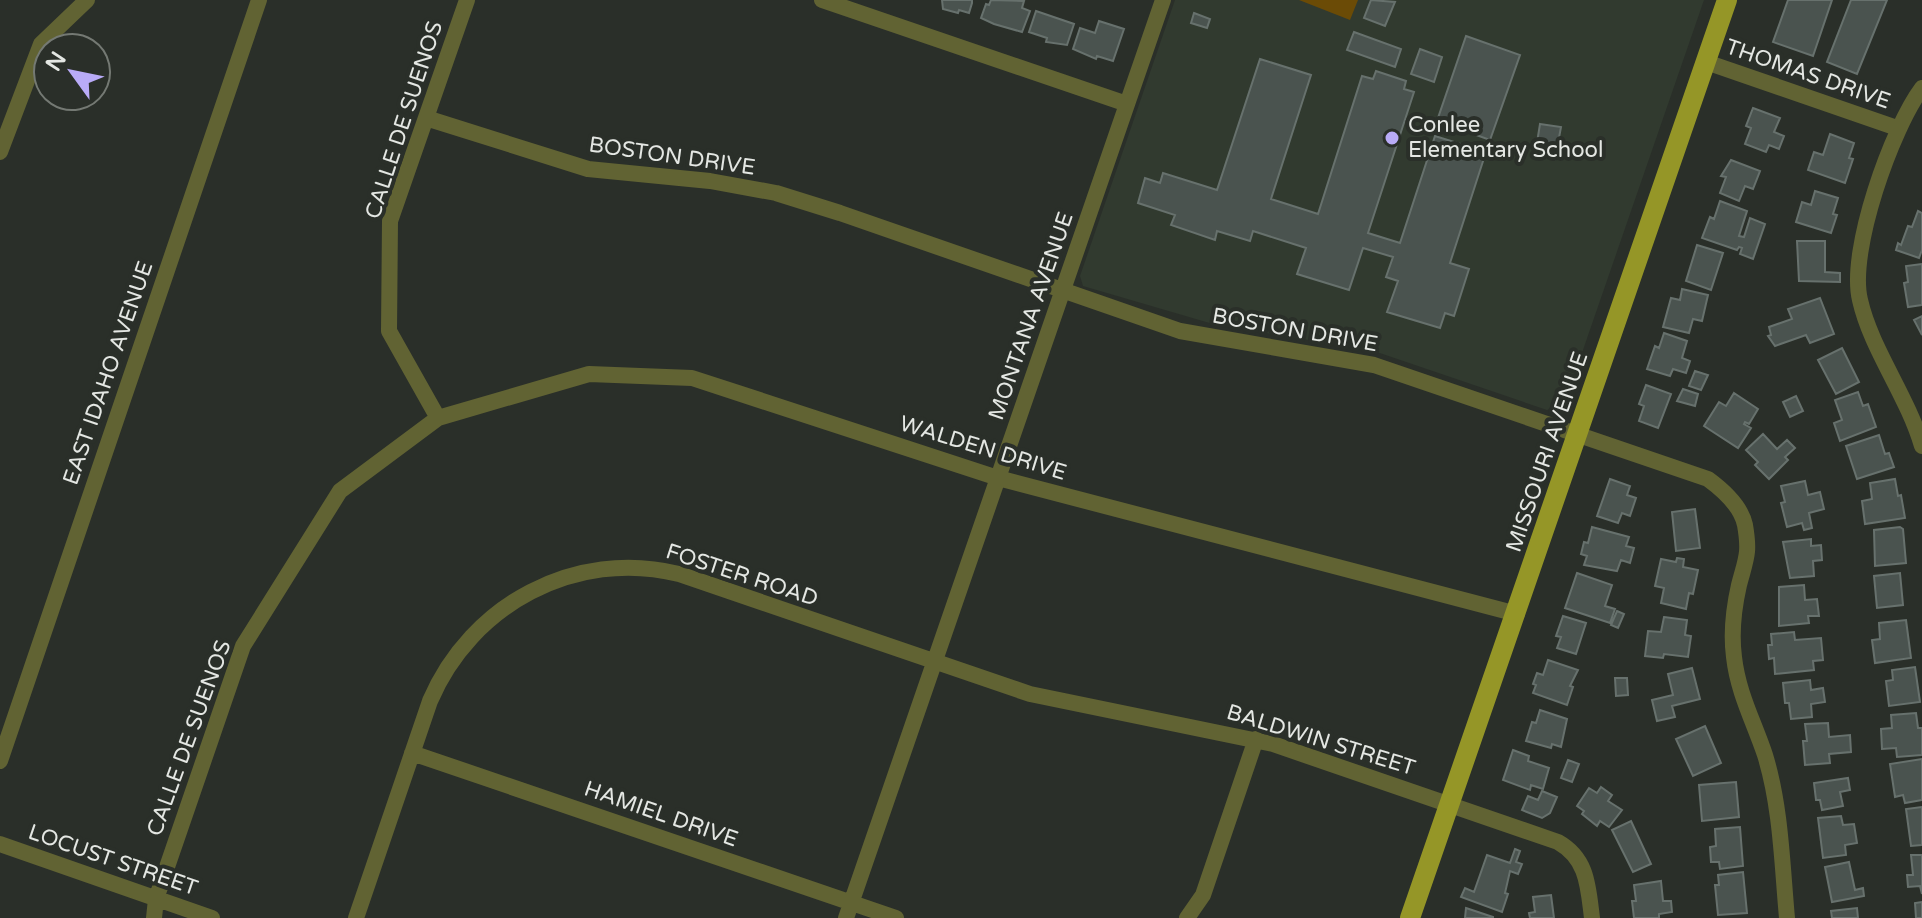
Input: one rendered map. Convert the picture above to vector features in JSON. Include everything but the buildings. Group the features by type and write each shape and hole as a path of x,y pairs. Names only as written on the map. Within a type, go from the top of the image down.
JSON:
{"main road":[{"name":"MISSOURI AVENUE","path":"1410,918 1727,0"}],"street":[{"path":"0,152 41,44 87,0"},
{"name":"EAST IDAHO AVENUE","path":"0,761 259,0"},
{"name":"CALLE DE SUENOS","path":"154,918 156,899 243,646 340,491 438,418 389,331 390,221 467,0"},
{"path":"822,0 1127,104"},
{"name":"MONTANA AVENUE","path":"849,910 1163,0"},
{"name":"THOMAS DRIVE","path":"1706,62 1897,128 1922,88"},
{"name":"BOSTON DRIVE","path":"426,118 588,169 710,181 776,193 1180,331 1374,365 1708,479 1733,501 1744,521 1748,561 1734,619 1733,655 1741,696 1765,756 1776,808 1787,918"},
{"path":"1897,128 1863,235 1857,268 1859,298 1867,324 1913,417 1922,446"},
{"name":"WALDEN DRIVE","path":"438,418 589,374 692,378 998,478 1517,614"},
{"name":"FOSTER ROAD","path":"356,918 436,688 452,660 499,611 528,592 557,579 585,572 628,568 667,571 935,662"},
{"name":"BALDWIN STREET","path":"935,662 1038,696 1256,739 1566,847 1581,861 1592,918"},
{"path":"1187,918 1203,895 1256,739"},
{"name":"HAMIEL DRIVE","path":"412,753 849,910 896,918"},
{"name":"LOCUST STREET","path":"0,844 212,918"}],"shaded area":[{"name":"Conlee Elementary School","path":"1175,0 1704,0 1565,402 1547,410 1374,351 1213,324 1083,286 1080,276"},
{"path":"1299,0 1358,0 1350,20"}],"place":[{"name":"Conlee Elementary School","path":"1392,138"}]}
